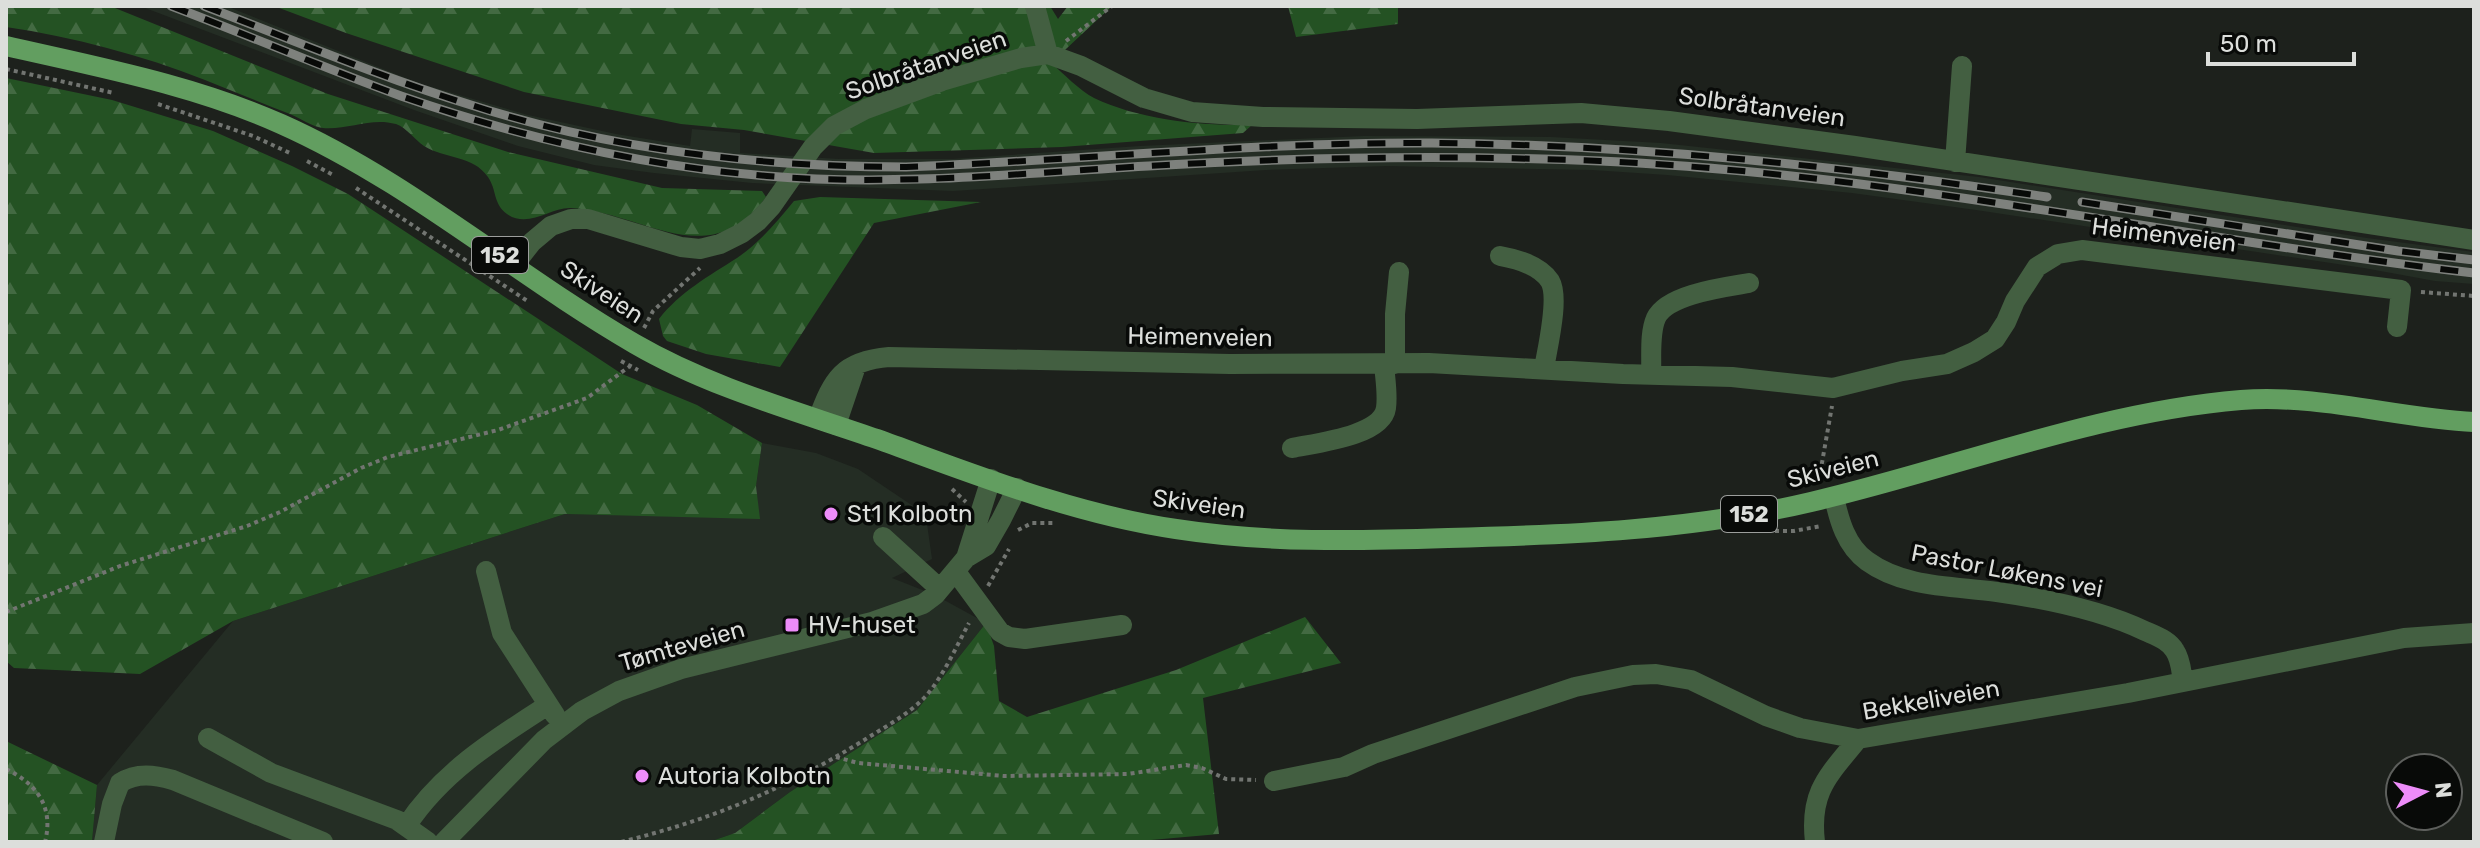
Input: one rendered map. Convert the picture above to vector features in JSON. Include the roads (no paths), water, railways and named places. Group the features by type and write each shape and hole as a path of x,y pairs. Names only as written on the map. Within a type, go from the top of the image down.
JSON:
{"main road":[{"name":"Skiveien","path":"6,46 167,84 273,120 376,172 577,308 639,346 719,383 1017,488 1113,517 1172,529 1257,538 1347,541 1531,536 1734,517 1834,497 2100,424 2239,400 2323,402 2474,422"}],"street":[{"path":"1035,6 1048,54"},
{"name":"Solbråtanveien","path":"514,265 532,242 551,226 571,219 588,219 681,247 700,249 720,244 742,233 765,214 813,147 834,126 866,109 942,81 1021,58 1048,54 1081,66 1144,98 1192,112 1263,117 1417,119 1581,113 1669,121 2474,240"},
{"path":"1955,162 1962,66"},
{"name":"Heimenveien","path":"827,422 856,366 878,358 901,357 1230,364 1429,363 1732,377 1833,388 1902,371 1947,364 1974,352 1995,339 2037,267 2058,254 2082,250 2401,290 2397,327"},
{"path":"1500,256 1532,266 1545,275 1553,290 1544,369"},
{"path":"1292,448 1351,435 1379,422 1386,409 1399,272"},
{"path":"1651,374 1655,324 1661,310 1691,295 1749,283"},
{"name":"Tømteveien","path":"961,565 991,479"},
{"name":"Tømteveien","path":"444,842 528,755 582,711 641,682 681,669 828,635 923,604 961,565 986,546 1017,488"},
{"name":"Pastor Løkens vei","path":"1834,497 1847,538 1864,560 1894,576 2030,599 2126,622 2165,640 2175,650 2183,681"},
{"path":"883,537 940,589"},
{"path":"961,565 978,604 1000,632 1009,637 1025,639 1122,625"},
{"path":"486,571 502,633 562,725"},
{"name":"Bekkeliveien","path":"1274,781 1344,767 1373,754 1575,687 1633,675 1671,675 1691,680 1766,716 1800,728 1858,739 2128,693 2404,638 2474,633"},
{"path":"407,825 433,791 473,754 548,705"},
{"path":"208,738 271,773 407,825 428,842"},
{"path":"1815,842 1814,813 1821,787 1858,739"},
{"path":"104,842 120,783 133,777 152,775 173,780 323,842"}],"railway":[{"path":"171,6 445,111 581,148 720,171 867,180 1329,159 1600,161 1820,179 2474,273"},
{"path":"204,6 403,82 524,121 632,144 741,159 906,167 1301,145 1510,145 1740,159 2047,197"},
{"path":"2082,202 2474,260"}],"place":[{"name":"St1 Kolbotn","path":"831,514"},
{"name":"HV-huset","path":"792,625"},
{"name":"Autoria Kolbotn","path":"642,776"}]}
